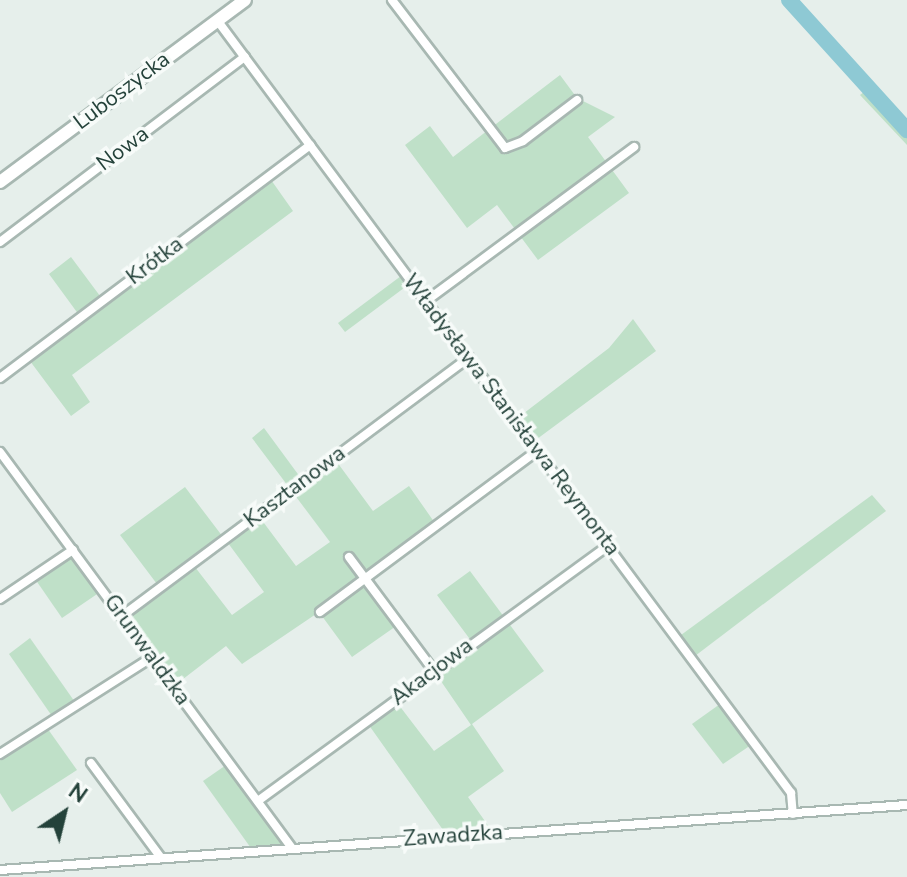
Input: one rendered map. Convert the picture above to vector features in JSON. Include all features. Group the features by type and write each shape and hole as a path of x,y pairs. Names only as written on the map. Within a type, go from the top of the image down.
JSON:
{"street":[{"name":"Luboszycka","path":"0,182 245,0"},
{"path":"392,0 505,148 523,141 577,100"},
{"name":"Władysława Stanisława Reymonta","path":"217,20 791,793 793,814"},
{"name":"Nowa","path":"0,242 245,57"},
{"name":"Krótka","path":"0,378 310,145"},
{"path":"426,301 634,147"},
{"name":"Kasztanowa","path":"122,616 469,357"},
{"path":"320,612 537,451"},
{"name":"Grunwaldzka","path":"0,452 292,848"},
{"name":"Akacjowa","path":"258,801 608,546"},
{"path":"0,599 73,550"},
{"path":"349,557 434,671"},
{"path":"0,754 152,657"},
{"path":"91,763 161,858"},
{"name":"Zawadzka","path":"0,870 907,805"}],"green space":[{"path":"560,75 577,98 615,117 588,137 629,193 538,260 497,205 467,228 405,145 430,126 453,157"},
{"path":"869,88 907,130 907,145 860,95"},
{"path":"269,177 293,211 72,375 90,402 71,416 27,357 79,315 49,274 71,257 103,300"},
{"path":"405,273 412,282 345,332 338,323"},
{"path":"633,319 656,351 537,439 515,420 609,348"},
{"path":"264,428 303,481 334,458 373,511 409,486 437,526 367,578 399,624 352,657 319,612 242,664 226,646 174,686 122,616 160,588 120,535 185,487 223,537 165,584 195,567 232,615 264,592 228,543 258,515 296,566 330,542 252,438"},
{"path":"872,495 886,511 695,656 681,635"},
{"path":"73,550 103,590 62,618 33,576"},
{"path":"470,571 544,671 472,724 504,771 468,797 494,834 448,837 366,721 395,700 434,751 471,725 434,671 472,642 437,595"},
{"path":"30,638 77,705 54,719 9,654"},
{"path":"720,704 751,745 723,764 692,724"},
{"path":"45,725 77,770 12,812 0,793 0,754"},
{"path":"229,763 292,848 253,851 203,781"}],"waterway":[{"path":"789,0 907,130"}]}
